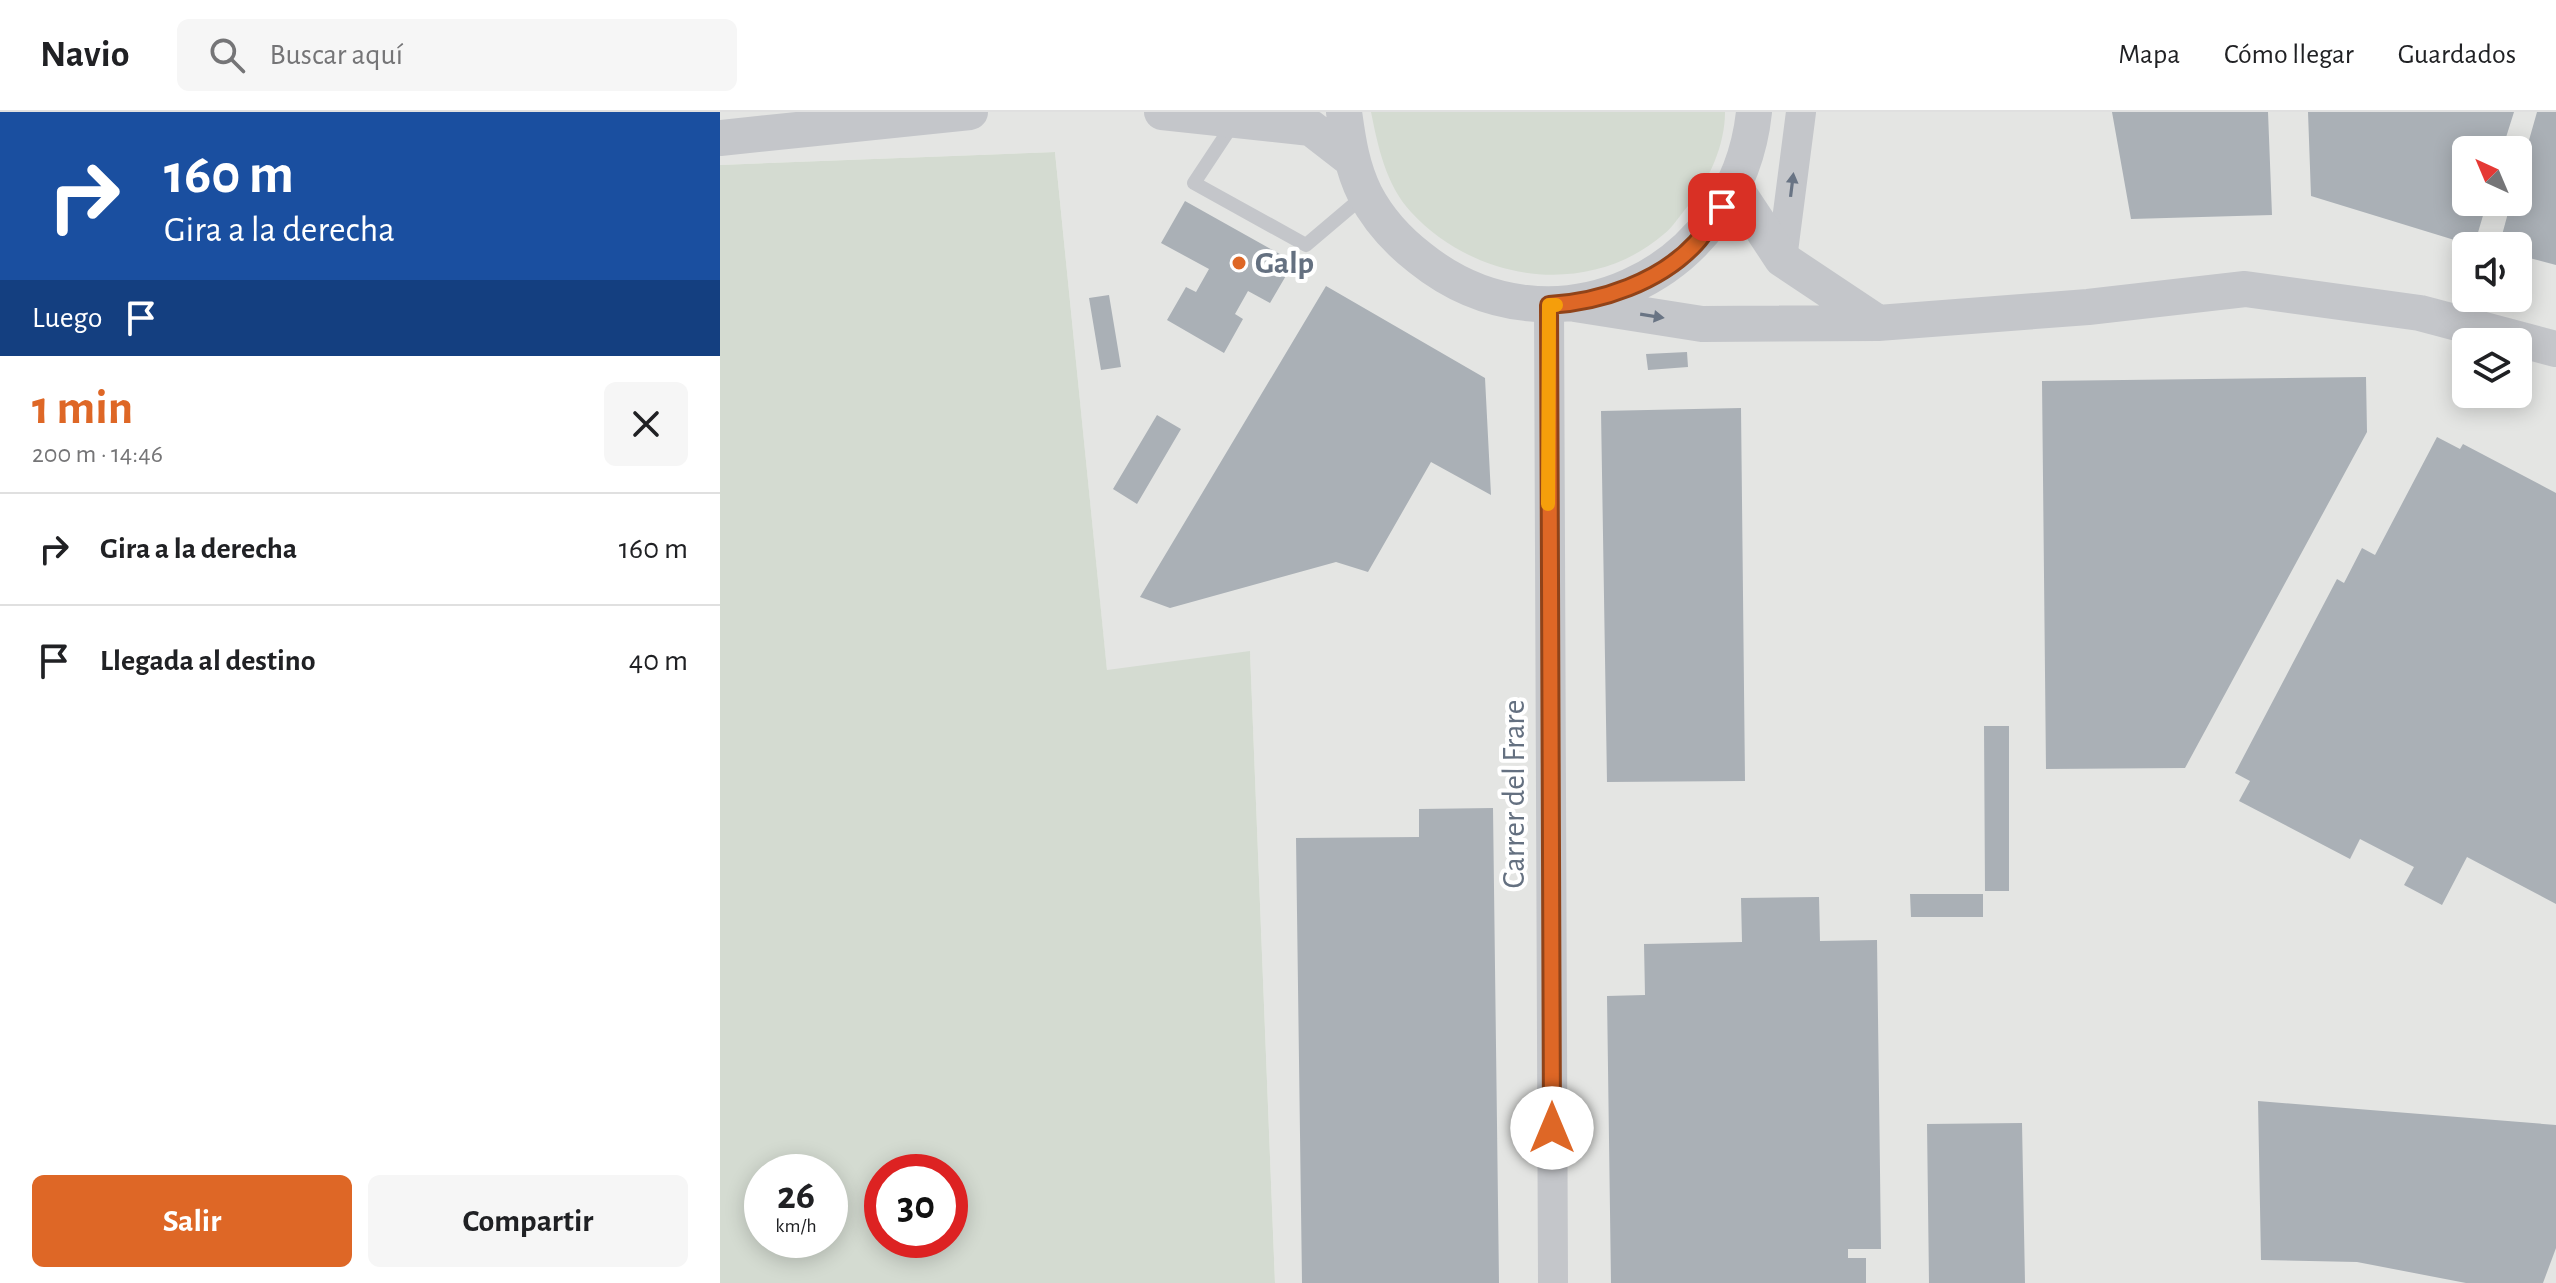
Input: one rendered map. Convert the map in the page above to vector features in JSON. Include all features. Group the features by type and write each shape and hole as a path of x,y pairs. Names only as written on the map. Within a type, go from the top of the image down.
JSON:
{"street":[{"path":"720,138 902,116 970,112"},
{"path":"1162,112 1237,117 1311,128 1351,159"},
{"path":"1344,112 1351,159 1366,195 1398,241 1442,276 1493,298 1562,304 1702,324 1878,323 2088,307 2245,289 2420,313 2556,349"},
{"path":"1562,304 1640,284 1695,244 1735,188 1751,144 1754,112"},
{"path":"1782,259 1801,112"},
{"path":"1735,188 1782,259 1878,323"},
{"name":"Carrer del Frare","path":"1553,1283 1562,304"}],"lane":[{"path":"1237,117 1194,183 1306,245 1366,195"}],"shaded area":[{"path":"720,112 2556,112 2556,1283 1275,1283 1250,652 1107,671 1055,152 720,165"},
{"path":"1371,112 1725,112 1719,150 1709,174 1696,196 1664,234 1634,255 1602,268 1568,274 1533,274 1499,267 1467,254 1437,236 1411,212 1389,178"},
{"path":"1055,152 1107,670 1250,651 1275,1283 720,1283 720,165"}],"building":[{"path":"2112,112 2268,112 2272,215 2131,219"},
{"path":"2308,112 2514,112 2506,136 2452,136 2452,216 2483,216 2478,232 2452,232 2452,239 2311,196"},
{"path":"2537,112 2556,112 2556,265 2532,259 2532,232 2503,232 2507,216 2532,216 2530,136"},
{"path":"1185,201 1294,262 1270,303 1248,291 1235,314 1243,319 1224,353 1167,320 1186,287 1196,292 1209,269 1161,243"},
{"path":"1326,286 1485,378 1491,495 1431,462 1368,572 1336,562 1170,608 1140,597"},
{"path":"1109,295 1121,367 1101,370 1089,298"},
{"path":"1687,352 1688,367 1648,370 1646,354"},
{"path":"2366,377 2367,432 2185,768 2046,769 2042,381"},
{"path":"1741,408 1745,781 1607,782 1601,411"},
{"path":"1157,415 1181,429 1137,504 1113,489"},
{"path":"2437,437 2460,449 2463,444 2556,493 2556,904 2467,857 2442,905 2404,885 2414,867 2360,839 2350,859 2239,801 2250,781 2235,773 2337,579 2344,583 2362,548 2375,555"},
{"path":"1984,726 2009,726 2009,891 1985,891"},
{"path":"1493,808 1499,1283 1302,1283 1296,838 1419,837 1419,809"},
{"path":"1910,894 1983,894 1983,917 1911,917"},
{"path":"1819,897 1820,941 1877,940 1881,1249 1848,1249 1848,1258 1866,1258 1866,1283 1611,1283 1607,996 1645,995 1644,944 1742,942 1741,898"},
{"path":"2258,1101 2556,1125 2556,1248 2543,1283 2466,1283 2357,1262 2261,1260"},
{"path":"2022,1123 2025,1283 1929,1283 1927,1124"}],"slow traffic":[{"path":"1548,504 1549,305 1556,305"}],"place":[{"name":"Galp","path":"1239,263"}],"route":[{"path":"1552,1128 1549,305 1575,304 1640,284 1695,244 1722,207"}]}
